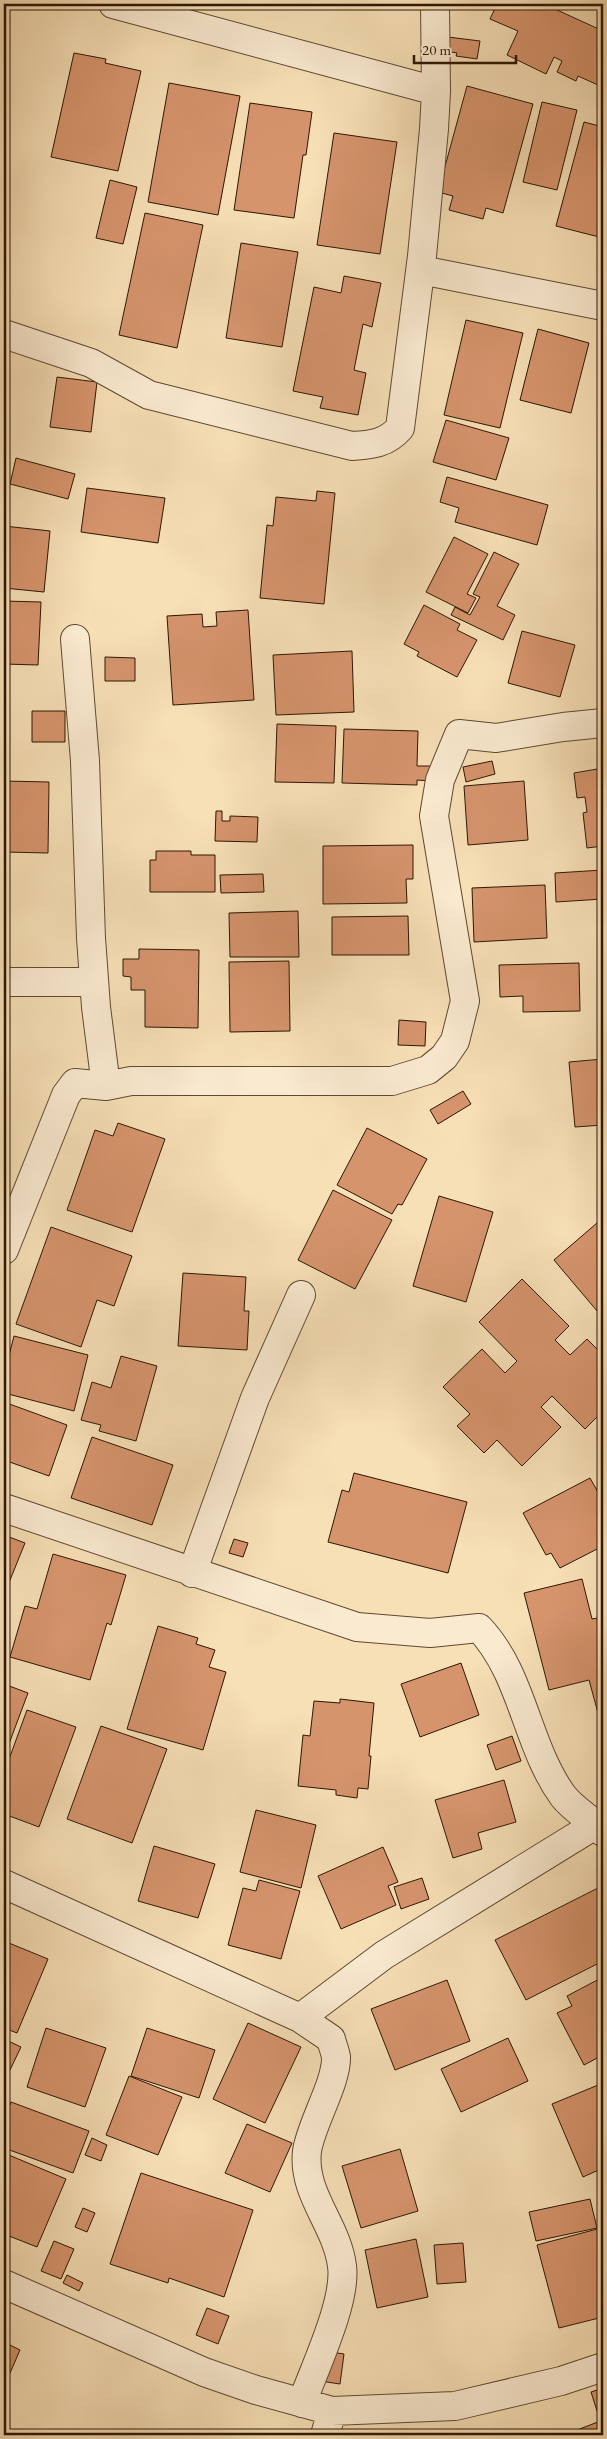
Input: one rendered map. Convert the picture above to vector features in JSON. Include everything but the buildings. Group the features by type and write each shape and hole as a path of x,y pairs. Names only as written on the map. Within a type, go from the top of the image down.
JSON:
{"street":[{"path":"113,4 436,91"},
{"path":"4,334 90,363 149,395 352,446 371,445 391,439 400,428 421,270 436,91 435,4"},
{"path":"421,270 603,306"},
{"path":"75,639 85,761 94,982 106,1086"},
{"path":"4,1250 66,1095 75,1083 106,1086 131,1080 392,1081 428,1070 444,1057 455,1041 465,1001 434,816 440,780 458,734 496,738 563,727 603,723"},
{"path":"4,982 94,982"},
{"path":"192,1573 255,1398 301,1295"},
{"path":"4,1508 192,1573 357,1627 430,1633 479,1628 491,1640 501,1659 544,1760 564,1796 601,1826 384,1955 300,2018"},
{"path":"4,1884 300,2018 331,2039 336,2057 307,2152 308,2179 314,2198 335,2238 342,2266 342,2284 333,2318 302,2403"},
{"path":"4,2284 204,2372 302,2403 328,2423 455,2406 561,2381 603,2367"}]}
